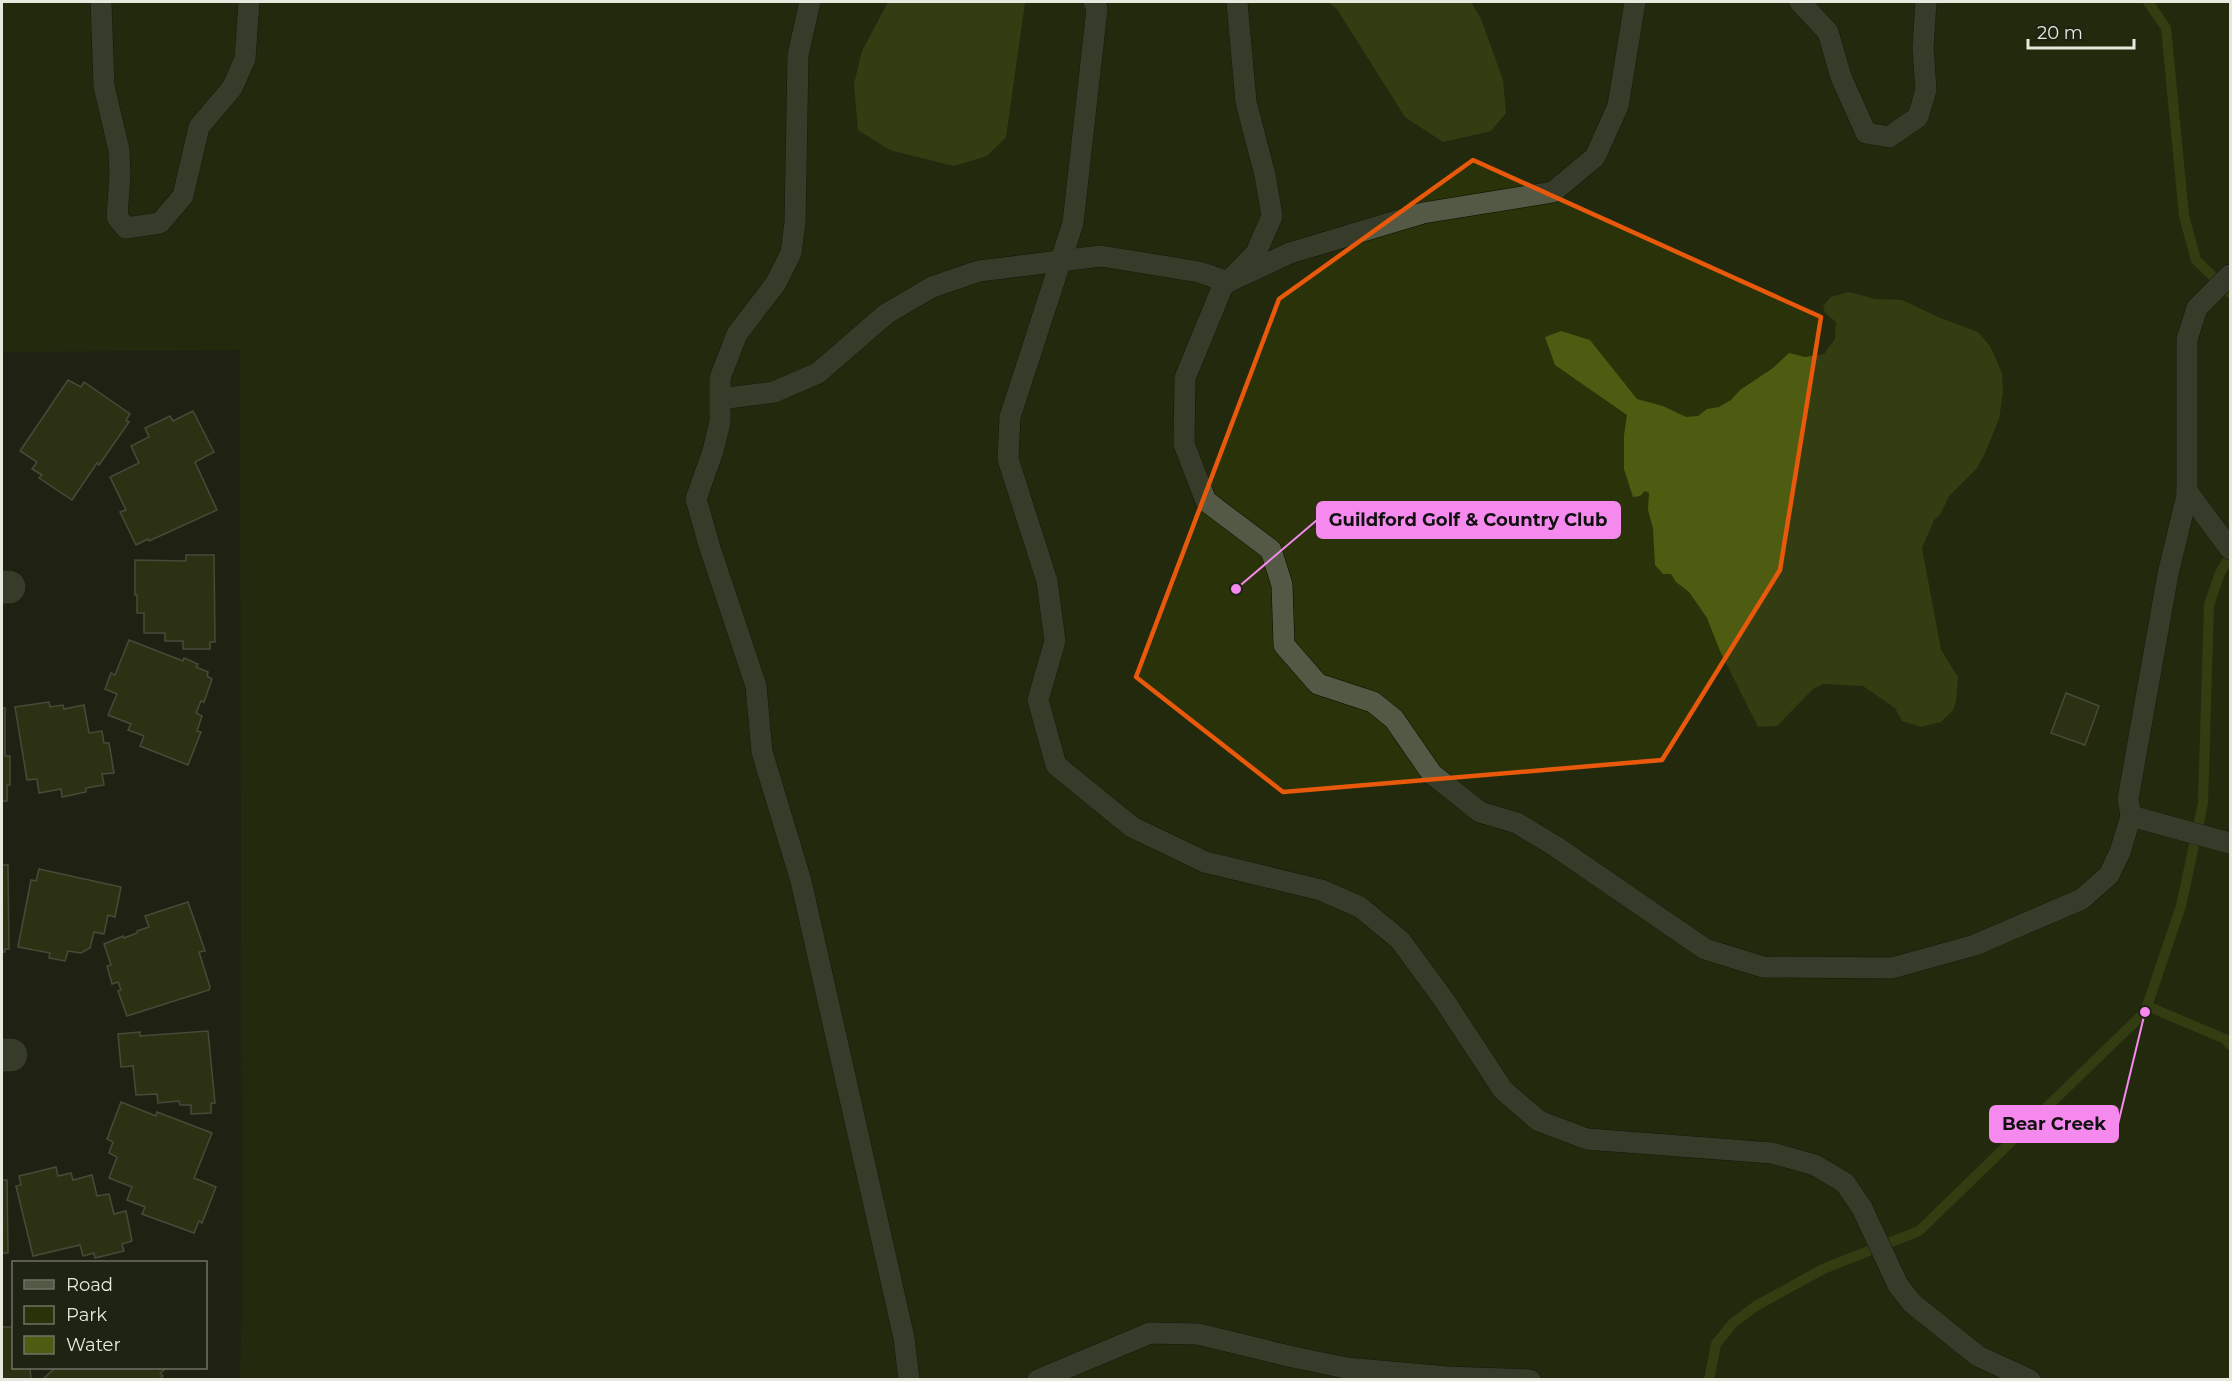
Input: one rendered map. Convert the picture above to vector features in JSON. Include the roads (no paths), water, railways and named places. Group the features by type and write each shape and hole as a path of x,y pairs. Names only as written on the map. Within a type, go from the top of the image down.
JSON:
{"lane":[{"path":"101,2 104,86 119,150 117,217 126,228 159,223 183,196 199,127 232,88 245,59 249,2"},
{"path":"810,2 798,55 795,223 791,253 776,283 737,334 720,378 720,422 713,451 696,499 756,686 762,752 801,881 904,1338 909,1380"},
{"path":"1094,2 1097,9 1073,223 1010,417 1008,459 1047,581 1055,641 1038,700 1056,765 1132,827 1205,862 1321,890 1360,907 1400,940 1442,997 1503,1090 1539,1120 1587,1139 1772,1153 1815,1165 1845,1184 1862,1209 1898,1285 1912,1304 1978,1356 2030,1380"},
{"path":"1237,2 1246,102 1272,216 1256,253 1222,288 1185,378 1184,444 1206,501 1270,550 1282,585 1284,645 1318,684 1373,702 1394,719 1432,774 1480,812 1516,823 1555,846 1705,949 1763,967 1892,968 1975,945 2082,899 2109,875 2120,852 2131,816 2128,798 2168,574 2187,491 2187,339 2197,308 2230,275"},
{"path":"720,399 774,392 818,373 886,314 932,286 979,271 1101,256 1199,273 1228,282 1290,253 1423,213 1554,192 1595,157 1618,106 1635,2"},
{"path":"1800,2 1828,32 1841,77 1866,133 1889,137 1918,117 1926,90 1923,48 1926,2"},
{"path":"2187,491 2230,549"},
{"path":"2131,816 2230,843"},
{"path":"1038,1380 1150,1333 1198,1334 1346,1368 1447,1377 1530,1380"}],"water":[{"path":"888,2 1025,2 1006,137 987,156 954,166 890,150 858,130 854,84 862,51"},
{"path":"1328,2 1471,2 1481,19 1503,80 1506,113 1491,131 1443,142 1405,117 1337,9"},
{"path":"1849,292 1875,299 1902,300 1978,332 1990,346 2002,373 2003,392 1999,419 1985,453 1977,468 1949,496 1941,513 1934,520 1922,548 1941,650 1958,677 1956,702 1953,710 1941,722 1921,727 1902,721 1895,708 1863,686 1823,684 1813,689 1777,726 1758,727 1720,651 1707,618 1689,592 1676,582 1671,574 1663,574 1655,565 1653,528 1648,510 1649,493 1645,491 1640,496 1633,497 1624,469 1624,435 1627,415 1555,365 1545,337 1561,331 1590,340 1637,399 1663,406 1686,417 1698,416 1707,409 1719,407 1731,400 1740,390 1773,368 1789,353 1805,357 1824,354 1835,339 1836,322 1825,313 1823,306 1831,297"}],"waterway":[{"path":"2148,2 2166,28 2184,216 2196,260 2230,293"},
{"path":"1709,1380 1716,1344 1733,1323 1756,1306 1823,1269 1919,1231 2145,1012 2181,906 2203,803 2209,605 2220,573 2230,556"},
{"path":"2147,1006 2225,1039 2230,1045"}],"place":[{"name":"Guildford Golf & Country Club","path":"1236,589"},
{"name":"Bear Creek","path":"2145,1012"}]}
